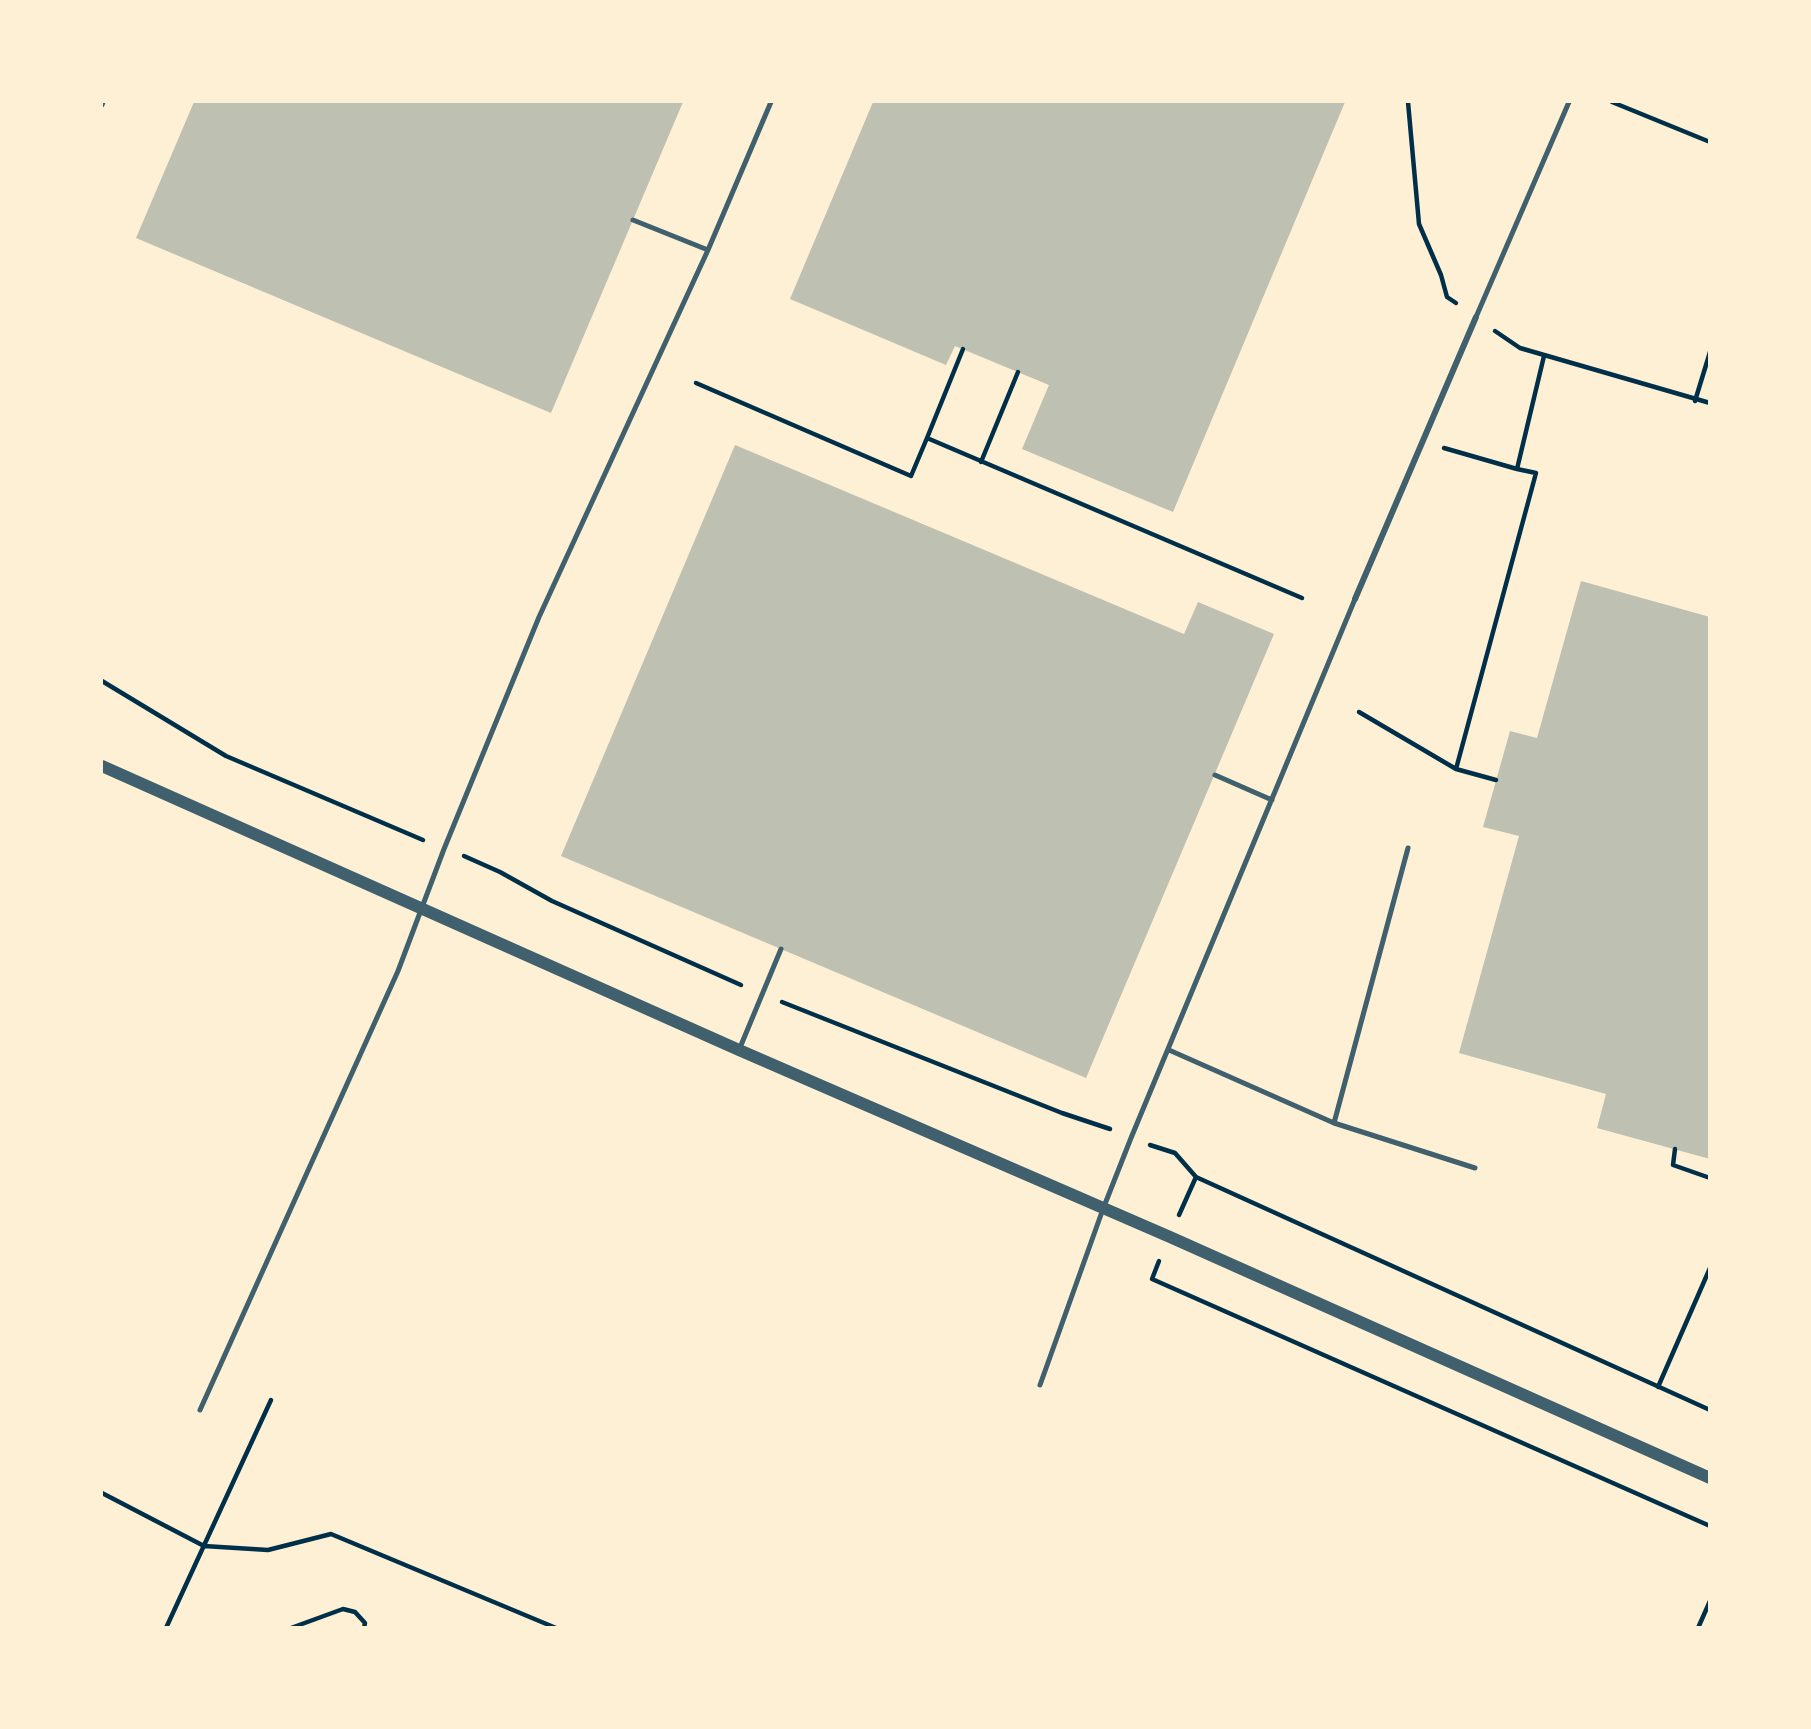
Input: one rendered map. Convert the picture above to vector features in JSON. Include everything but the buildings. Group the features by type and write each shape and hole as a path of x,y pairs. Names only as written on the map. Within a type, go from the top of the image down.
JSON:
{"street":[{"path":"1355,599 1476,317"},
{"path":"102,766 1710,1478"}],"lane":[{"path":"200,1410 398,971 421,907 538,617 708,250 771,102"},
{"path":"1476,317 1569,102"},
{"path":"633,220 708,250"},
{"path":"1040,1385 1103,1209 1355,599"},
{"path":"1215,775 1272,800"},
{"path":"1334,1123 1408,848"},
{"path":"739,1050 781,949"},
{"path":"1169,1050 1334,1123 1475,1168"}],"path":[{"path":"1612,102 1710,142"},
{"path":"696,383 911,476 963,349"},
{"path":"1695,401 1710,352"},
{"path":"1517,469 1544,356"},
{"path":"981,462 1018,372"},
{"path":"927,438 1302,598"},
{"path":"1422,442 1536,473 1456,769"},
{"path":"102,681 226,756 396,829"},
{"path":"1359,712 1456,769 1496,780"},
{"path":"1158,1148 1175,1153 1196,1177 1710,1410"},
{"path":"1675,1149 1673,1165 1710,1178"},
{"path":"1159,1263 1152,1279 1710,1526"},
{"path":"1658,1387 1710,1268"},
{"path":"166,1628 271,1400"},
{"path":"102,1493 204,1546 268,1550 331,1534 556,1628"},
{"path":"1698,1628 1710,1601"},
{"path":"291,1628 343,1609 355,1612 365,1623 364,1628"}]}
